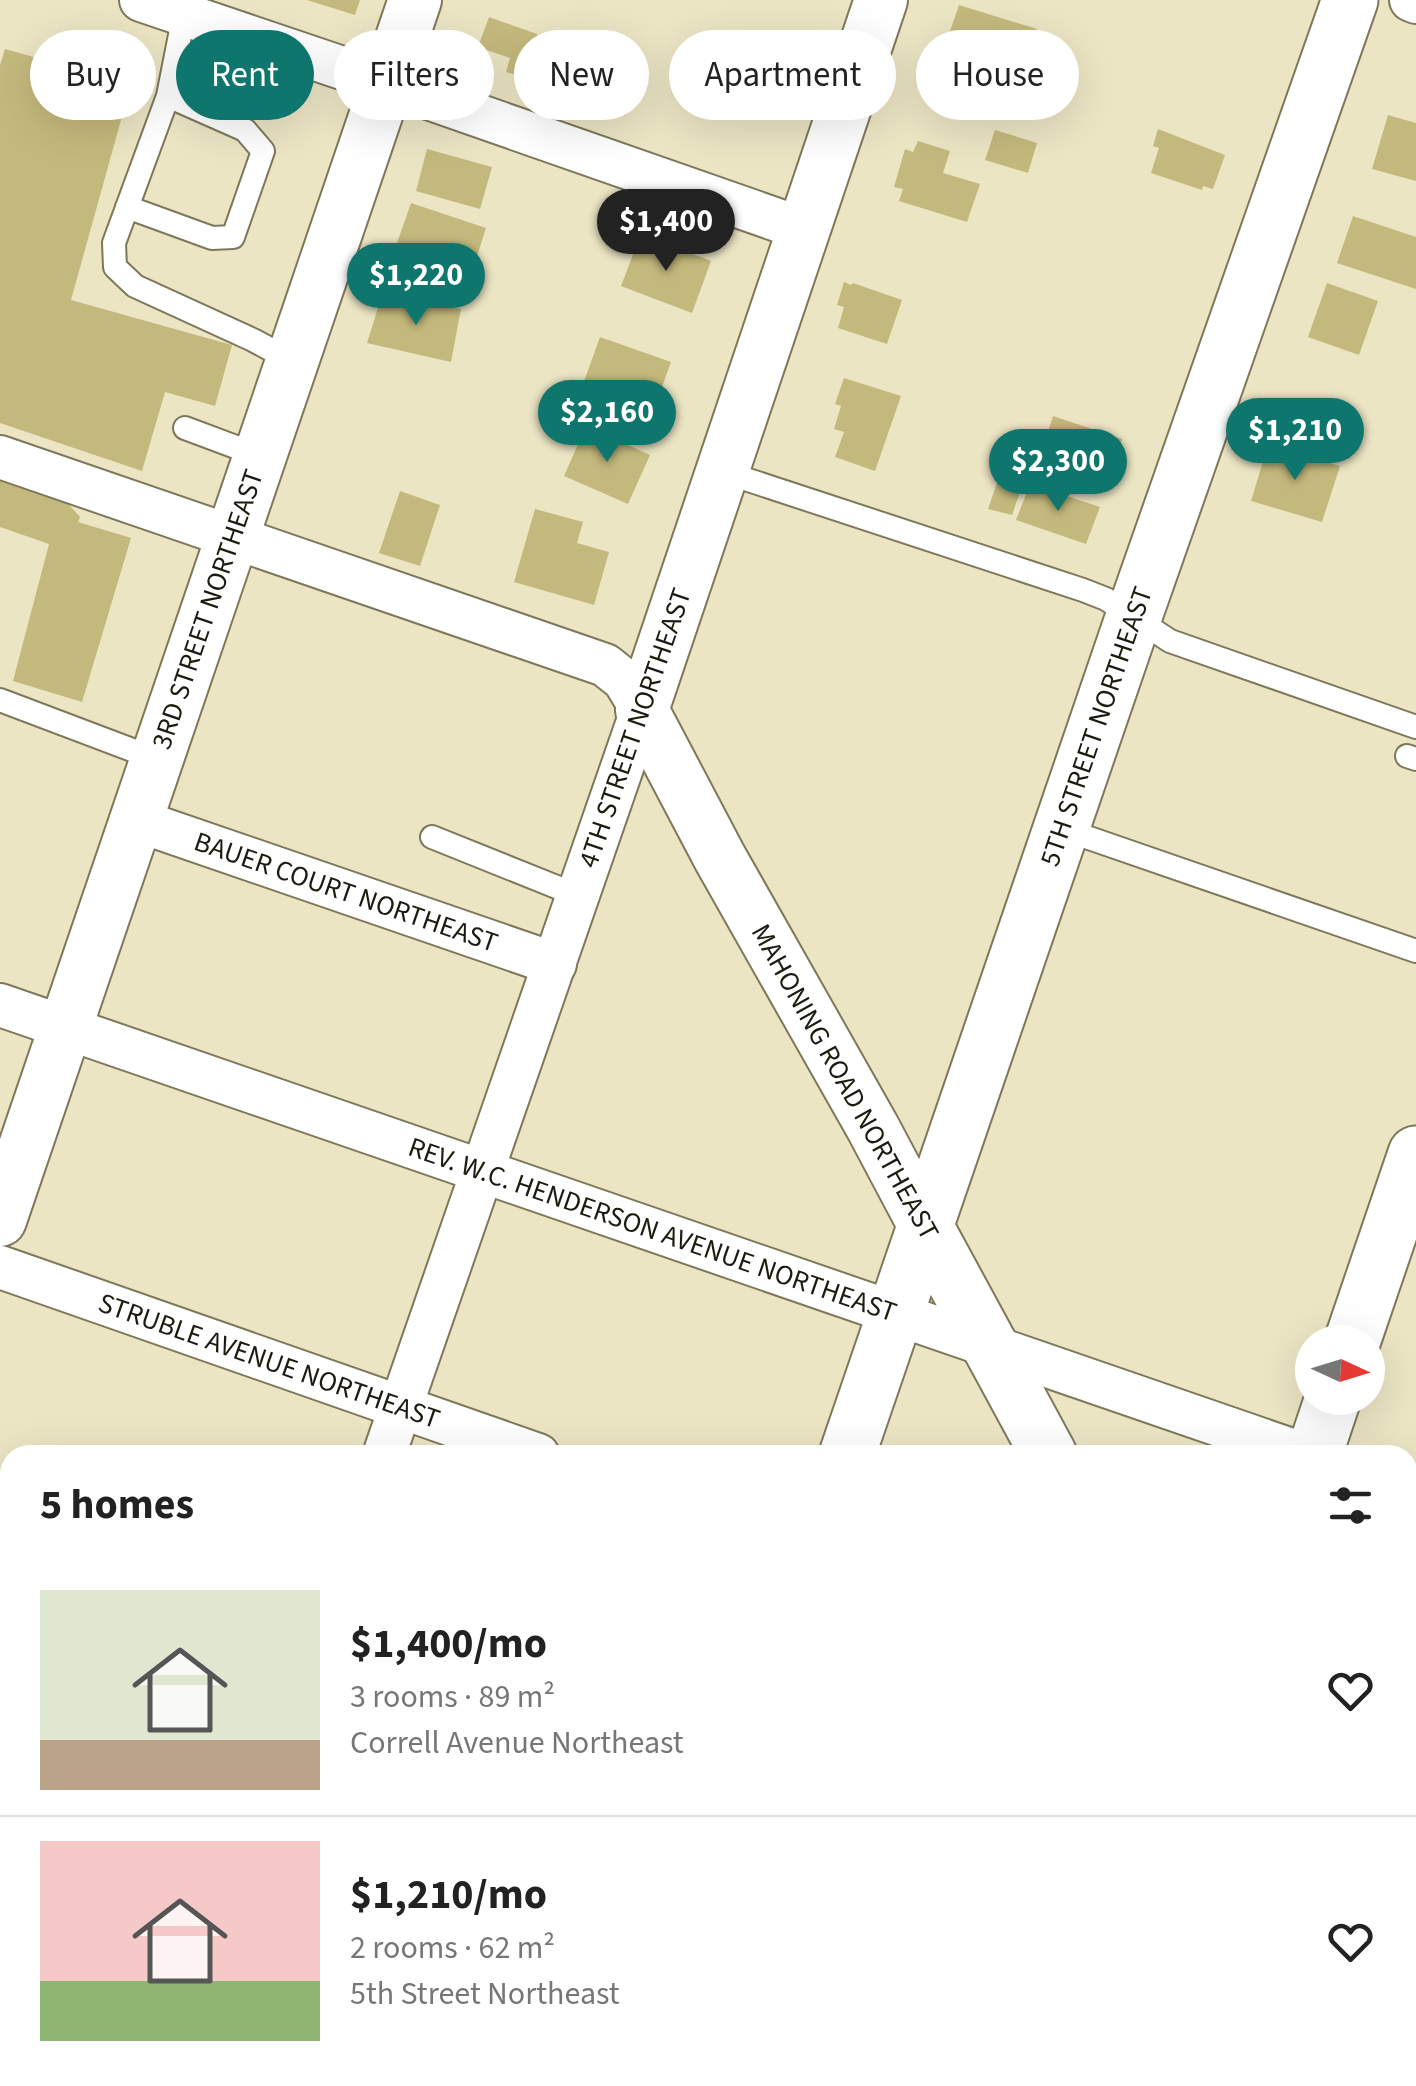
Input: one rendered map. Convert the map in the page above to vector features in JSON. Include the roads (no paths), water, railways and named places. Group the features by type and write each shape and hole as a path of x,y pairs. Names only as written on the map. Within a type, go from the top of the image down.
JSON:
{"main road":[{"name":"5TH STREET NORTHEAST","path":"851,1445 1134,616 1350,0"},
{"path":"1358,1325 1416,1154"},
{"name":"MAHONING ROAD NORTHEAST","path":"926,1228 1044,1445"},
{"path":"1318,1445 1328,1415"}],"street":[{"path":"141,0 334,65"},
{"name":"3RD STREET NORTHEAST","path":"405,30 415,0"},
{"name":"4TH STREET NORTHEAST","path":"388,1445 642,710 880,0"},
{"name":"3RD STREET NORTHEAST","path":"0,1220 374,120"},
{"path":"492,120 803,229"},
{"path":"0,457 604,665 624,680 642,710"},
{"name":"MAHONING ROAD NORTHEAST","path":"642,710 926,1228"},
{"name":"BAUER COURT NORTHEAST","path":"136,820 555,964"},
{"name":"REV. W.C. HENDERSON AVENUE NORTHEAST","path":"0,1005 1277,1445"},
{"name":"STRUBLE AVENUE NORTHEAST","path":"0,1267 509,1445"}],"lane":[{"path":"184,14 168,96 114,243 114,267 136,286 292,361"},
{"path":"127,207 212,238 233,237 263,151 245,130 168,96"},
{"path":"186,428 260,456"},
{"path":"722,470 1083,590 1106,599 1170,642 1416,727"},
{"path":"0,700 156,759"},
{"path":"1063,829 1416,950"},
{"path":"432,838 578,896"}]}
